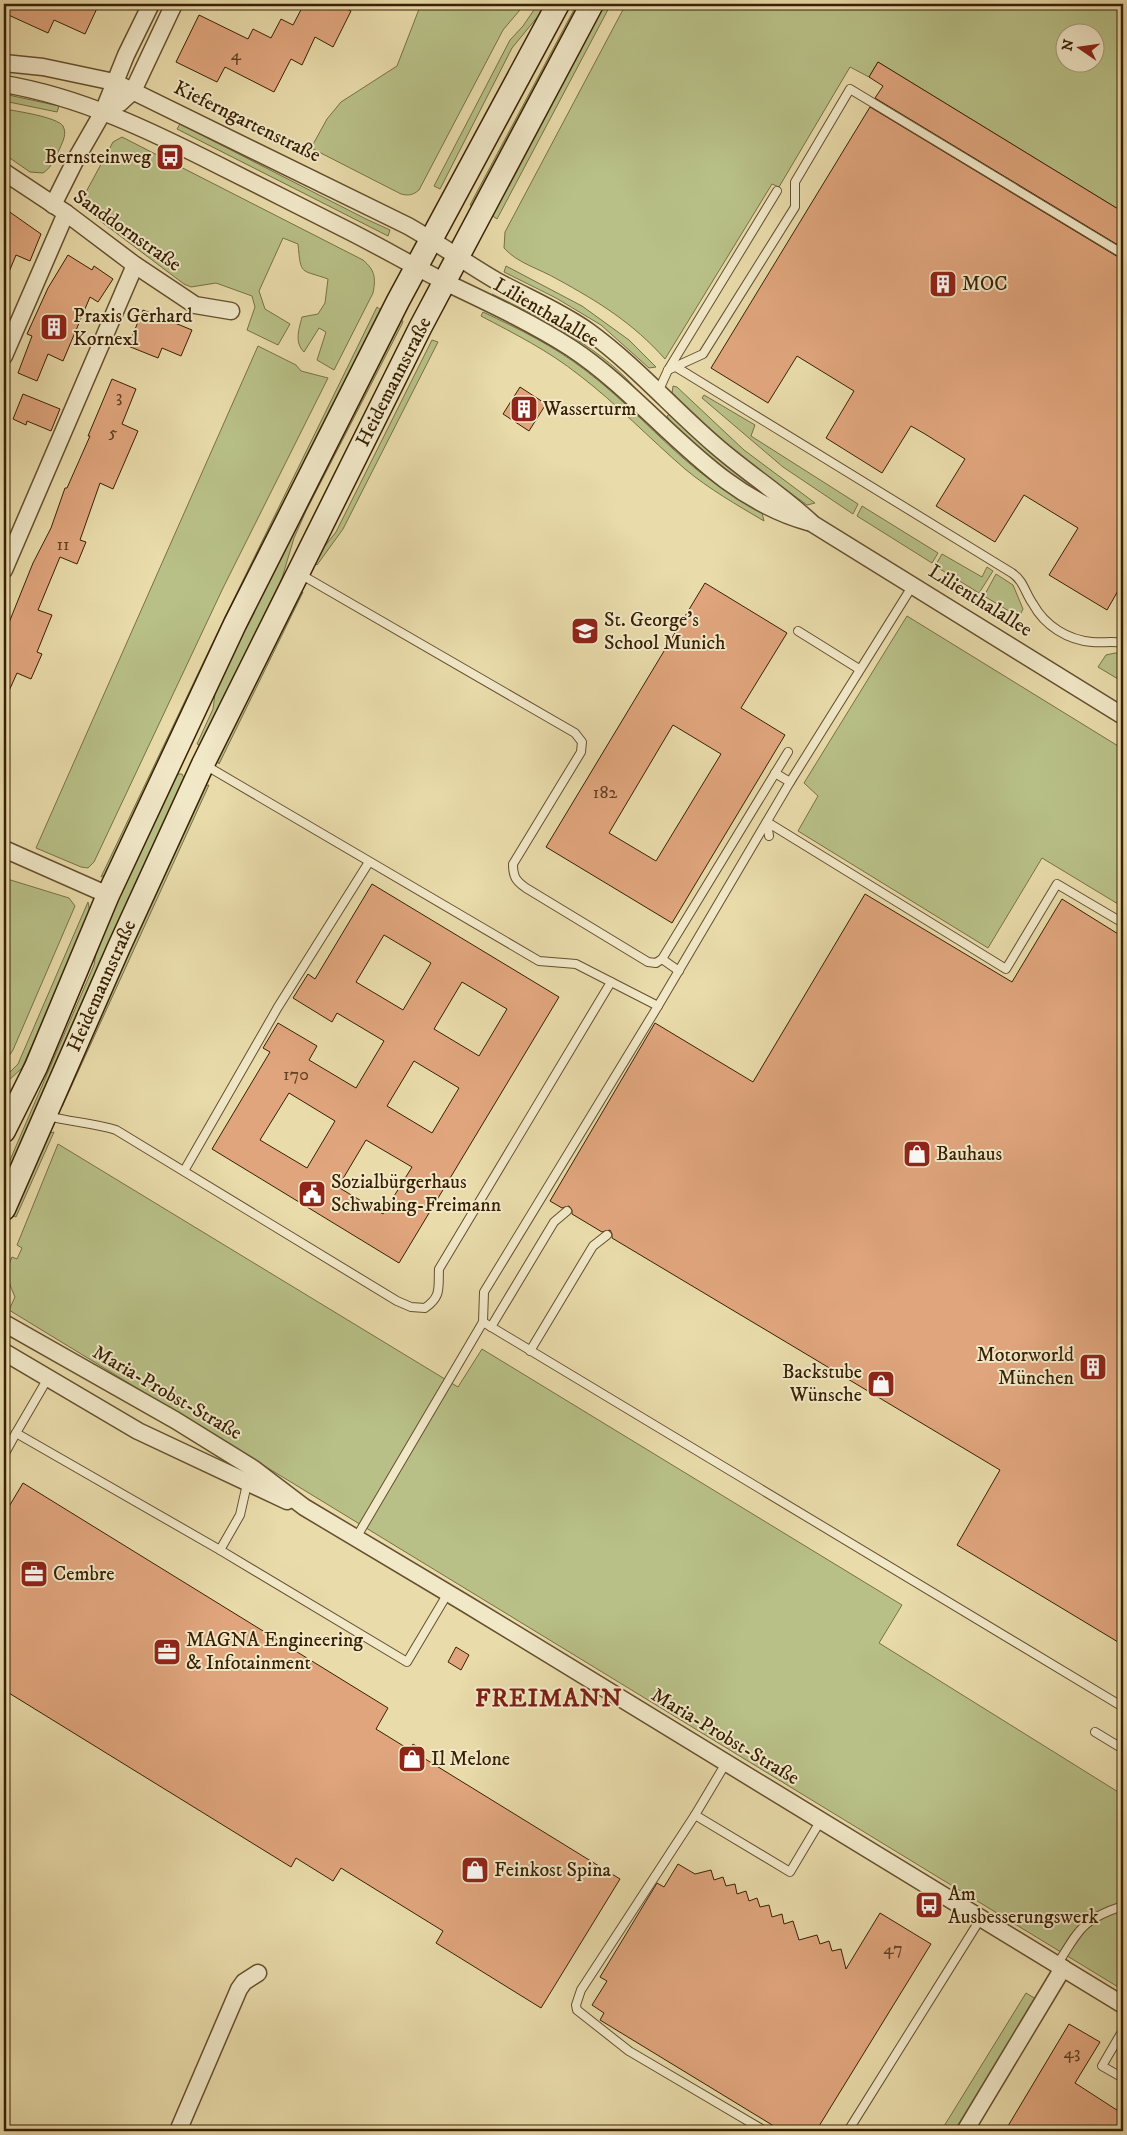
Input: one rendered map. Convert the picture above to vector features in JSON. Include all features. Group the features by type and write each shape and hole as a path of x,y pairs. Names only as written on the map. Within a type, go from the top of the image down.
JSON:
{"main road":[{"name":"Heidemannstraße","path":"4,1131 36,1067 108,895 235,624 417,266 558,4"},
{"name":"Heidemannstraße","path":"4,1209 44,1115 203,764 445,282 592,4"},
{"path":"176,751 203,764"}],"street":[{"path":"4,356 60,209 76,159 103,112 114,82 151,4"},
{"path":"103,112 120,103 133,91 174,4"},
{"name":"Kieferngartenstraße","path":"4,63 43,67 114,82 297,170 432,240 458,257"},
{"path":"4,84 34,89 103,112 166,138 417,266"},
{"name":"Sanddornstraße","path":"4,172 60,209 195,305 231,310"},
{"name":"Lilienthalallee","path":"458,257 587,330 624,358 714,444 747,472 786,500 813,524 913,584 1123,716"},
{"path":"4,570 135,264"},
{"name":"Lilienthalallee","path":"417,266 570,348 608,376 706,465 737,488 784,516 813,524"},
{"path":"644,409 658,392"},
{"path":"4,849 108,895"},
{"name":"Maria-Probst-Straße","path":"4,1322 239,1459 304,1507 1123,2005"},
{"name":"Maria-Probst-Straße","path":"4,1352 138,1430 247,1484 304,1507"},
{"path":"964,2131 1060,1967"},
{"path":"178,2131 239,1989 244,1982 258,1973"}],"lane":[{"path":"668,370 704,354 795,207 795,182 850,89 1123,254"},
{"path":"658,392 668,370 777,191"},
{"path":"676,367 1012,573 1024,584 1033,605 1046,622 1060,632 1091,642 1123,643"},
{"path":"298,573 575,733 582,742 581,752 513,864 513,874 517,882 526,888 648,962 656,963 662,960 788,752"},
{"path":"356,1538 483,1322 484,1292 658,1006 790,782 913,584"},
{"path":"798,631 859,669"},
{"path":"203,764 539,961 576,964 658,1006"},
{"path":"775,773 790,782"},
{"path":"767,822 769,836"},
{"path":"767,822 1006,970 1057,884 1123,923"},
{"path":"184,1171 278,1007 369,862"},
{"path":"662,960 679,970"},
{"path":"44,1115 66,1121 106,1126 116,1130 397,1301 411,1307 425,1308 434,1302 438,1294 439,1269 611,982"},
{"path":"491,1327 554,1222 567,1211"},
{"path":"530,1350 594,1246 607,1235"},
{"path":"483,1322 1123,1707"},
{"path":"4,1455 48,1378"},
{"path":"16,1433 220,1550 408,1662 448,1593"},
{"path":"220,1550 240,1516 247,1484"},
{"path":"1095,1732 1123,1749"},
{"path":"726,1763 695,1815 580,1990 576,2010 629,2050 765,2131"},
{"path":"695,1815 790,1872 821,1820"},
{"path":"1060,1967 1084,1924 1097,1916 1123,1906"},
{"path":"848,2131 981,1918"},
{"path":"1123,2030 1102,2066 1123,2078"}],"green space":[{"path":"421,4 525,4 503,30 419,190 413,194 406,195 311,148 327,119 341,102 397,66"},
{"path":"538,4 545,4 539,15 512,48 440,189 434,186 510,40 523,26"},
{"path":"577,4 582,4 476,208 470,205"},
{"path":"602,4 611,4 497,219 491,215"},
{"path":"626,4 1123,4 1123,212 878,62 869,77 850,67 779,187 772,184 665,359 641,335 615,314 550,275 515,258 504,248 505,232"},
{"path":"4,94 59,106 57,112 4,101"},
{"path":"4,109 45,117 63,126 65,135 62,143 53,162 43,173 30,172 4,154"},
{"path":"180,124 390,230 388,236 177,129"},
{"path":"122,137 363,260 370,267 374,275 373,293 334,370 317,360 326,332 319,328 304,352 299,344 298,335 302,317 318,314 325,303 328,279 304,270 300,262 298,244 283,238 259,291 265,309 290,324 278,345 247,330 255,307 252,296 216,283 191,287 184,284 95,217 87,207 86,192 113,142"},
{"path":"506,266 582,306 629,340 656,367 649,368 601,325 556,298 504,272"},
{"path":"492,294 572,336 610,363 640,394 490,298"},
{"path":"377,307 381,310 106,874 101,877 224,619"},
{"path":"483,312 523,331 573,361 614,394 696,469 720,487 762,513 764,521 694,476 607,398 568,366 532,343 481,316"},
{"path":"398,318 403,321 402,324 306,511 294,538 282,578 201,746 197,744 213,709 216,686"},
{"path":"432,340 438,342 343,529 317,565 313,561 336,532"},
{"path":"258,346 296,365 301,371 328,378 223,588 94,862 88,868 81,867 36,848"},
{"path":"673,386 677,387 744,450 815,503 807,505 743,458 675,398 672,394"},
{"path":"704,395 755,425 751,436 858,504 853,514 783,467 702,398"},
{"path":"670,414 717,458 773,500 738,482 675,431 667,416"},
{"path":"862,506 938,553 932,563 857,516"},
{"path":"942,554 982,577 987,567 993,571 979,593 935,566"},
{"path":"996,574 1013,585 1023,609 1019,617 984,596"},
{"path":"303,592 219,764 216,759 296,594"},
{"path":"907,616 1123,749 1123,907 1042,858 988,948 798,831 818,796 804,783"},
{"path":"1123,653 1123,682 1098,667 1106,655"},
{"path":"182,774 185,780 4,1187 4,1174 94,965 98,941 176,775"},
{"path":"209,785 62,1107 59,1103 204,786"},
{"path":"4,878 69,898 75,906 13,1050 4,1064"},
{"path":"88,902 90,913 22,1068 8,1081 4,1090 4,1078 18,1064"},
{"path":"54,1132 16,1217 11,1215 46,1134"},
{"path":"58,1144 458,1387 482,1349 902,1605 879,1643 1123,1795 1123,1912 1119,1919 1123,1925 1123,1990 9,1310 15,1297 10,1286 8,1268 12,1257 17,1259 22,1248 17,1245"},
{"path":"1026,1993 1036,1999 955,2131 941,2131"}],"building":[{"path":"4,4 99,4 85,34 54,20 48,33 4,13"},
{"path":"304,4 337,4 351,11 333,47 315,37 302,65 291,59 274,92 225,67 217,82 176,62 199,15 248,39 253,29 271,38 281,19 293,25"},
{"path":"878,62 1123,212 1123,248 875,98 883,86 869,77"},
{"name":"MOC","path":"870,107 1123,260 1123,582 1107,610 1049,575 1078,528 1024,495 995,542 936,506 965,459 925,434 911,426 882,473 826,438 854,391 797,356 768,403 711,368"},
{"path":"4,208 41,234 30,261 16,255 4,284"},
{"path":"68,255 92,270 94,266 113,279 98,302 90,297 63,361 48,354 37,381 18,373 32,336 27,334 48,288"},
{"path":"143,310 192,330 181,356 162,348 158,358 128,346"},
{"path":"112,379 136,389 122,424 138,431 113,489 100,483 80,540 86,542 77,564 60,557 38,610 52,615 37,652 42,654 31,679 17,673 4,702 4,635 33,563 51,528 65,488 67,488 90,436 88,436"},
{"name":"Wasserturm","path":"520,387 546,404 529,431 503,414"},
{"path":"23,394 60,409 51,431 27,421 26,425 13,419"},
{"path":"705,583 787,633 741,708 785,735 672,923 546,847","holes":["673,725 721,754 656,861 609,833"]},
{"path":"372,884 559,997 399,1263 212,1149 270,1052 263,1048 278,1023 317,1046 309,1060 356,1088 384,1041 337,1013 332,1022 293,998 308,974 315,979","holes":["384,935 431,963 403,1010 356,982","462,982 507,1009 479,1056 434,1029","414,1061 459,1088 432,1133 387,1106","289,1093 335,1121 307,1168 260,1140","366,1140 412,1167 383,1214 338,1187"]},
{"name":"Bauhaus","path":"865,894 1012,982 1062,899 1123,937 1123,1645 957,1545 1000,1470 612,1238 610,1230 602,1232 572,1214 569,1206 562,1208 550,1201 655,1023 753,1082"},
{"path":"23,1483 388,1708 376,1729 410,1750 413,1744 425,1752 422,1757 620,1879 541,2008 436,1943 443,1931 341,1868 333,1881 296,1858 291,1867 4,1690 4,1515"},
{"path":"456,1647 469,1655 461,1670 448,1662"},
{"path":"678,1864 695,1874 711,1870 714,1880 723,1877 726,1886 735,1884 737,1894 746,1891 749,1901 757,1898 760,1907 769,1905 772,1917 782,1914 784,1924 793,1921 799,1940 817,1935 820,1944 829,1941 832,1951 841,1949 846,1969 880,1913 931,1944 816,2131 782,2131 600,2020 604,2013 592,2005 607,1981 600,1977 657,1883 664,1887"},
{"path":"1069,2024 1100,2042 1075,2083 1123,2114 1123,2131 1005,2131"}],"place":[{"name":"Bernsteinweg","path":"170,157"},
{"name":"MOC","path":"943,284"},
{"name":"Praxis Gerhard Kornexl","path":"54,327"},
{"name":"Wasserturm","path":"524,409"},
{"name":"St. George’s School Munich","path":"585,631"},
{"name":"Bauhaus","path":"917,1154"},
{"name":"Sozialbürgerhaus Schwabing-Freimann","path":"312,1194"},
{"name":"Motorworld München","path":"1093,1367"},
{"name":"Backstube Wünsche","path":"881,1384"},
{"name":"Cembre","path":"34,1574"},
{"name":"MAGNA Engineering & Infotainment","path":"167,1652"},
{"name":"Il Melone","path":"412,1759"},
{"name":"Feinkost Spina","path":"475,1870"},
{"name":"Am Ausbesserungswerk","path":"929,1905"}],"district":[{"name":"FREIMANN","path":"549,1698"}]}
